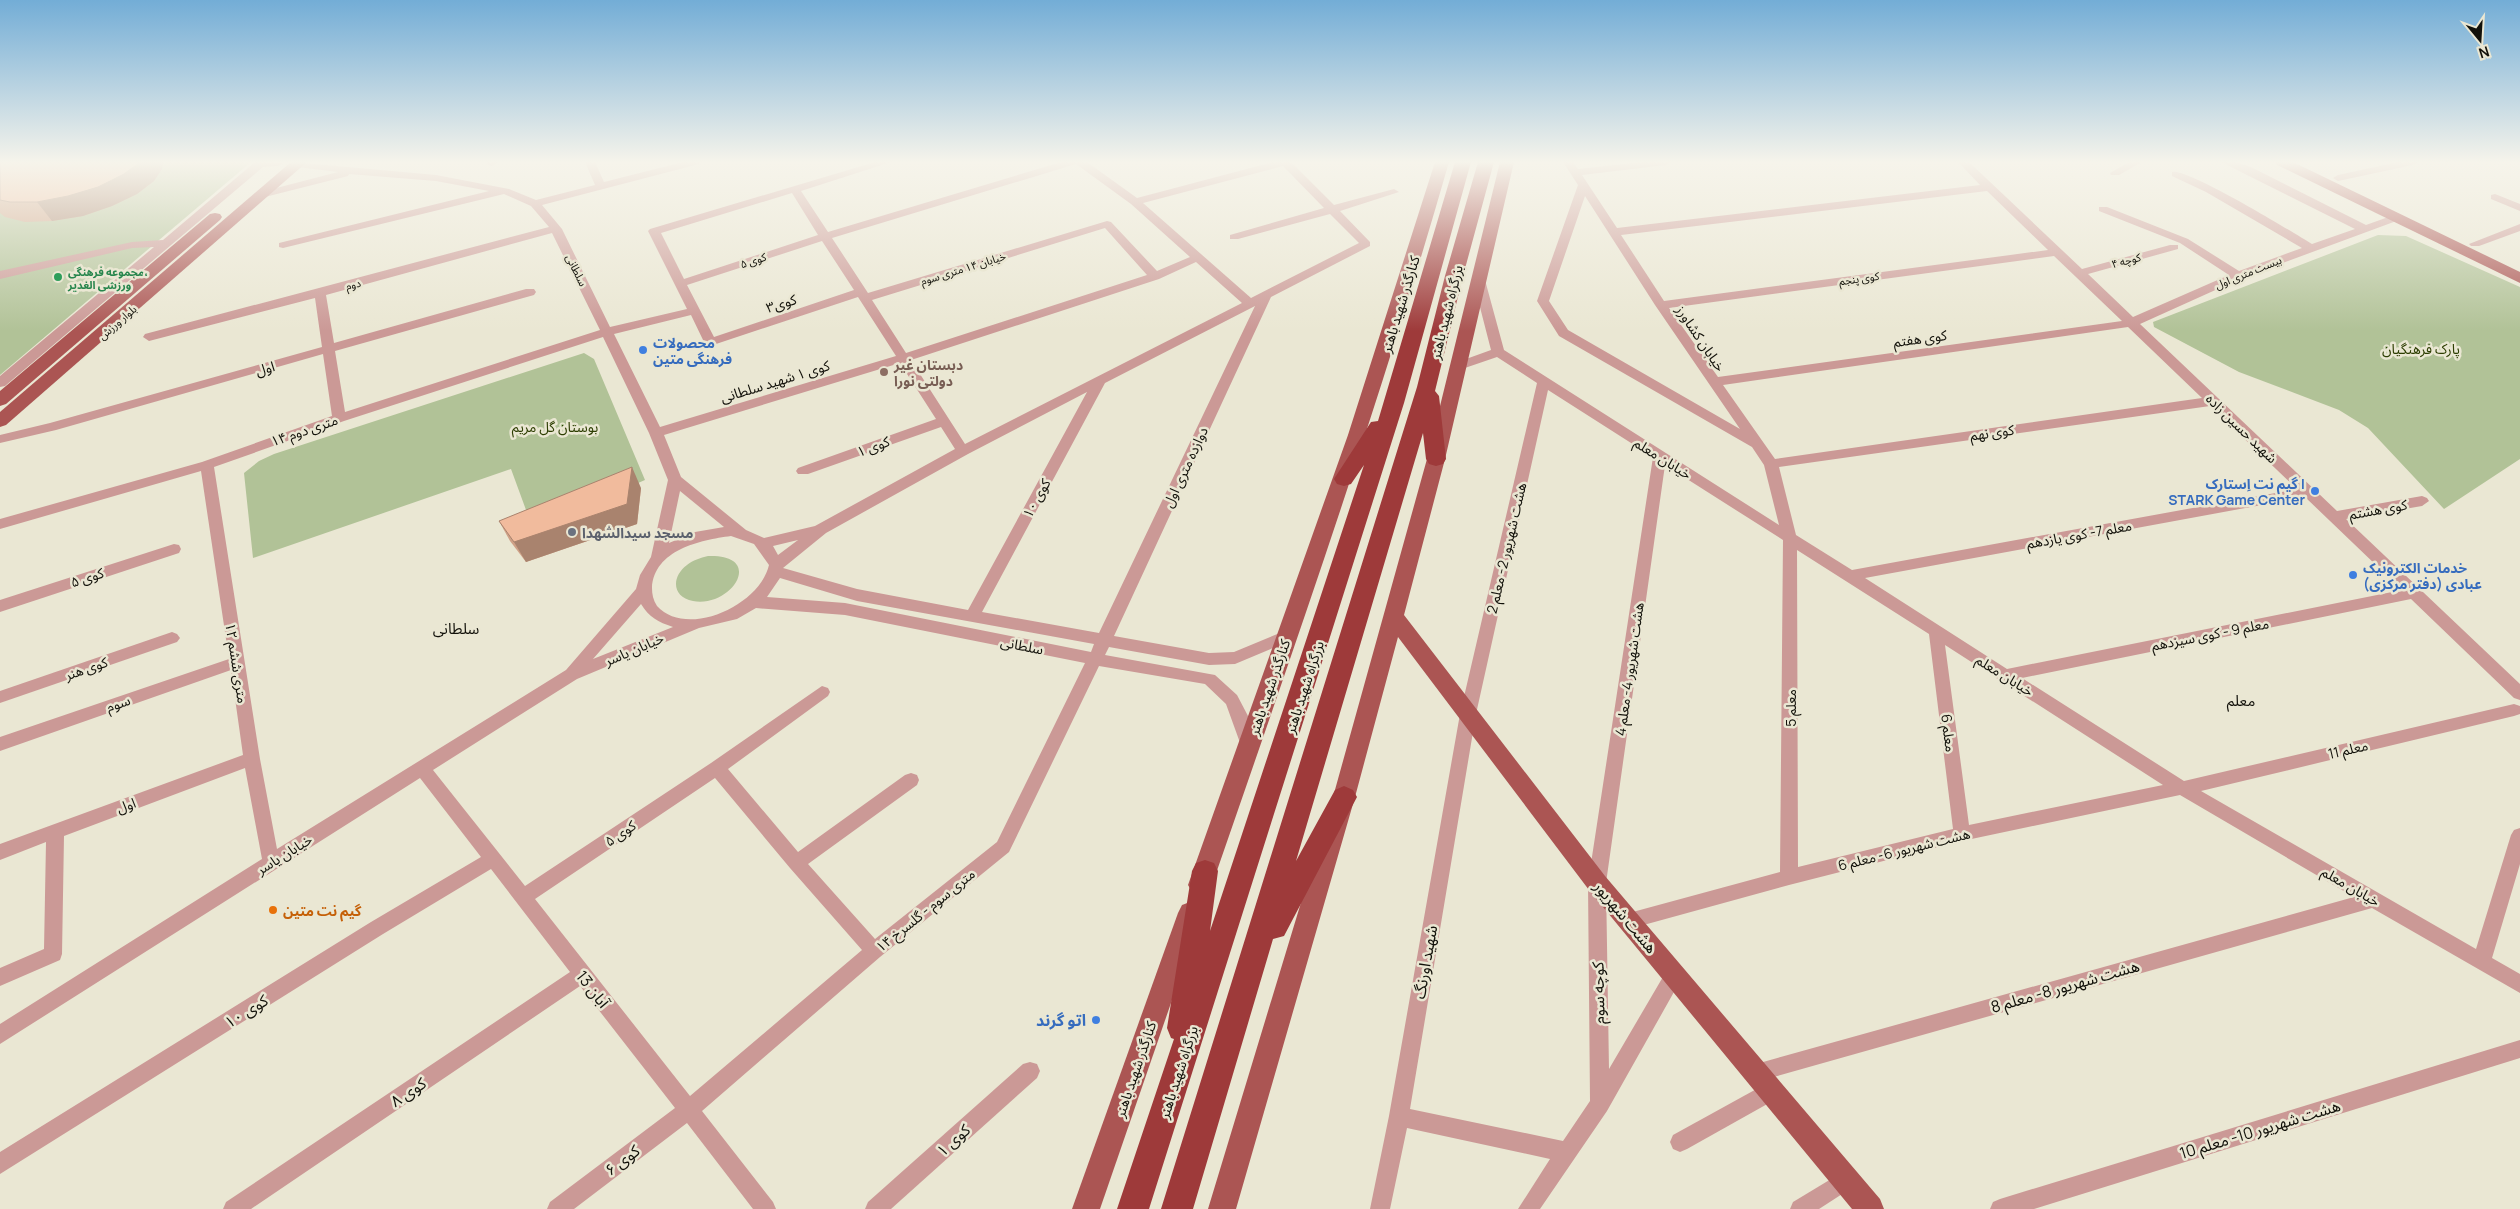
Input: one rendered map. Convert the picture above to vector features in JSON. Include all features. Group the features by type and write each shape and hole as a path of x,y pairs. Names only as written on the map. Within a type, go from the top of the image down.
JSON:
{"highway":[{"name":"بزرگراه شهید باهنر","path":"1134,1209 1394,403 1447,218"},
{"name":"بزرگراه شهید باهنر","path":"1177,1209 1428,387 1454,276 1470,218"},
{"path":"1428,387 1436,459"},
{"path":"1344,479 1394,403"},
{"path":"1251,970 1344,797"},
{"path":"1171,1092 1205,871"}],"main road":[{"name":"بلوار ورزش","path":"0,400 213,218"},
{"name":"بلوار ورزش","path":"0,421 235,218"},
{"name":"کنارگذر شهید باهنر","path":"1086,1209 1248,746 1344,479 1426,218"},
{"path":"1222,1209 1344,797 1436,459 1494,218"},
{"path":"2396,218 2520,278"},
{"path":"2422,218 2520,266"},
{"path":"93,322 110,290"},
{"name":"هشت شهریور","path":"1393,616 1597,883 1870,1209"}],"street":[{"path":"0,383 194,218"},
{"path":"283,245 390,218"},
{"name":"سلطانی","path":"547,218 556,229 607,332 656,433 675,480"},
{"path":"694,311 654,231 695,218"},
{"path":"814,218 963,451"},
{"name":"کوی ۵","path":"680,284 884,218"},
{"path":"1154,218 1249,303"},
{"path":"1234,237 1298,218"},
{"path":"821,529 764,543 731,531 709,533 687,540 668,551 653,565 645,581 644,596 652,610 667,620 697,623 711,622 734,614 754,602 768,587 775,568 821,529 963,451 1366,244 1340,218"},
{"path":"1572,218 1543,302 1563,333 1759,446"},
{"name":"خیابان کشاورز","path":"1605,218 1713,382 1771,464 1790,538"},
{"path":"1614,232 1727,218"},
{"name":"شهید حسین زاده","path":"2022,218 2520,694"},
{"path":"2127,218 2184,241 2238,275"},
{"path":"2259,218 2310,248"},
{"path":"2344,218 2363,228"},
{"name":"بیست متری اول","path":"2131,323 2238,275 2394,218"},
{"name":"خیابان ۱۴ متری سوم","path":"863,295 1107,224 1155,276"},
{"path":"2475,244 2520,227"},
{"name":"دوم","path":"149,337 556,229"},
{"path":"0,275 132,245 165,242"},
{"name":"کوچه ۴","path":"2079,273 2174,247"},
{"name":"کوی پنجم","path":"1661,305 2057,252"},
{"name":"کوی ۱ شهید سلطانی","path":"656,433 903,358 1155,276 1199,257"},
{"path":"1459,366 1498,352 1479,280"},
{"name":"اول","path":"0,439 51,427 530,292"},
{"path":"320,293 339,418"},
{"name":"دوازده متری اول","path":"1096,659 1103,640 1267,294"},
{"name":"کوی۳","path":"694,311 710,342 863,295"},
{"name":"۱۴ متری دوم","path":"0,524 207,465 339,418 607,332 694,311"},
{"name":"کوی هفتم","path":"1713,382 2131,323"},
{"name":"خیابان معلم","path":"1498,352 2182,788 2520,984"},
{"name":"کوی ۱۰","path":"972,616 1100,381"},
{"name":"هشت شهریور 2- معلم 2","path":"1468,714 1544,381"},
{"name":"کوی نهم","path":"1771,464 2213,401"},
{"name":"کوی ۱","path":"804,471 943,421"},
{"name":"هشت شهریور 4- معلم 4","path":"1597,883 1660,456"},
{"name":"۱۲ متری ششم","path":"207,465 252,759 272,862"},
{"path":"658,560 675,480 742,534"},
{"name":"معلم 7- کوی یازدهم","path":"1849,576 2308,492"},
{"name":"کوی هشتم","path":"2334,516 2422,501"},
{"name":"معلم 5","path":"1789,877 1790,538"},
{"path":"764,543 775,568"},
{"name":"کوی ۵","path":"0,606 174,549"},
{"name":"سلطانی","path":"775,568 857,595 1209,659 1235,658 1287,636"},
{"name":"خیابان یاسر","path":"571,675 645,589"},
{"name":"معلم 9 - کوی سیزدهم","path":"2005,675 2414,593"},
{"name":"سلطانی","path":"754,602 845,609 1096,659 1209,679 1225,687 1236,707 1248,746"},
{"name":"خیابان یاسر","path":"0,1035 571,675 697,623"},
{"name":"معلم 6","path":"1936,631 1962,834"},
{"name":"کوی هنر","path":"0,697 172,638"},
{"name":"۱۴ متری سوم - گلسرخ","path":"688,1110 874,951 1003,847 1096,659"},
{"name":"سوم","path":"0,744 237,662"},
{"name":"کوی ۵","path":"523,897 717,768 822,692"},
{"name":"معلم 11","path":"2182,788 2514,710"},
{"name":"شهید اورنگ","path":"1380,1209 1399,1116 1468,714"},
{"name":"اول","path":"0,852 252,759"},
{"name":"13 آبان","path":"422,768 766,1209"},
{"path":"717,768 796,863 874,951"},
{"path":"796,863 912,780"},
{"name":"هشت شهریور 6- معلم 6","path":"1629,921 1789,877 1962,834 2182,788"},
{"path":"0,977 53,954 55,831"},
{"path":"2482,961 2520,835"},
{"name":"کوی ۱۰","path":"0,1164 377,928 493,859"},
{"name":"کوچه سوم","path":"1597,883 1600,1104"},
{"name":"هشت شهریور 8- معلم 8","path":"1680,1142 1764,1082 2375,899"},
{"name":"کوی ۸","path":"233,1209 582,974"},
{"path":"1528,1209 1600,1104 1674,976"},
{"name":"هشت شهریور 10- معلم 10","path":"2000,1209 2520,1049"},
{"name":"کوی ۱","path":"875,1209 1030,1071"},
{"name":"کوی ۶","path":"557,1209 688,1110"},
{"path":"1399,1116 1567,1152"},
{"path":"1800,1209 1846,1180"}],"green space":[{"path":"0,218 185,218 0,375"},
{"name":"پارک فرهنگیان","path":"2378,235 2406,236 2520,287 2520,459 2444,509 2368,428 2339,410 2239,372 2154,327 2153,322"},
{"name":"بوستان گل مریم","path":"584,353 594,359 645,480 533,529 511,469 253,558 244,473 259,461 274,454"},
{"path":"708,556 726,558 736,563 739,571 737,580 720,597 707,601 686,599 681,595 676,586 678,575 689,563"}],"building":[{"path":"632,467 627,504 514,542 499,521"}],"place":[{"name":"مجموعه فرهنگی، ورزشی الغدیر","path":"58,277"},
{"name":"محصولات فرهنگی متین","path":"643,350"},
{"name":"دبستان غیر دولتی نورا","path":"884,372"},
{"name":"گیم نت اِستارک | STARK Game Center","path":"2315,491"},
{"name":"مسجد سیدالشهدا","path":"572,532"},
{"name":"خدمات الکترونیک عبادی (دفتر مرکزی)","path":"2353,575"},
{"name":"گیم نت متین","path":"273,910"},
{"name":"اتو گرند","path":"1096,1020"}],"district":[{"name":"سلطانی","path":"456,628"},
{"name":"معلم","path":"2241,700"}]}
